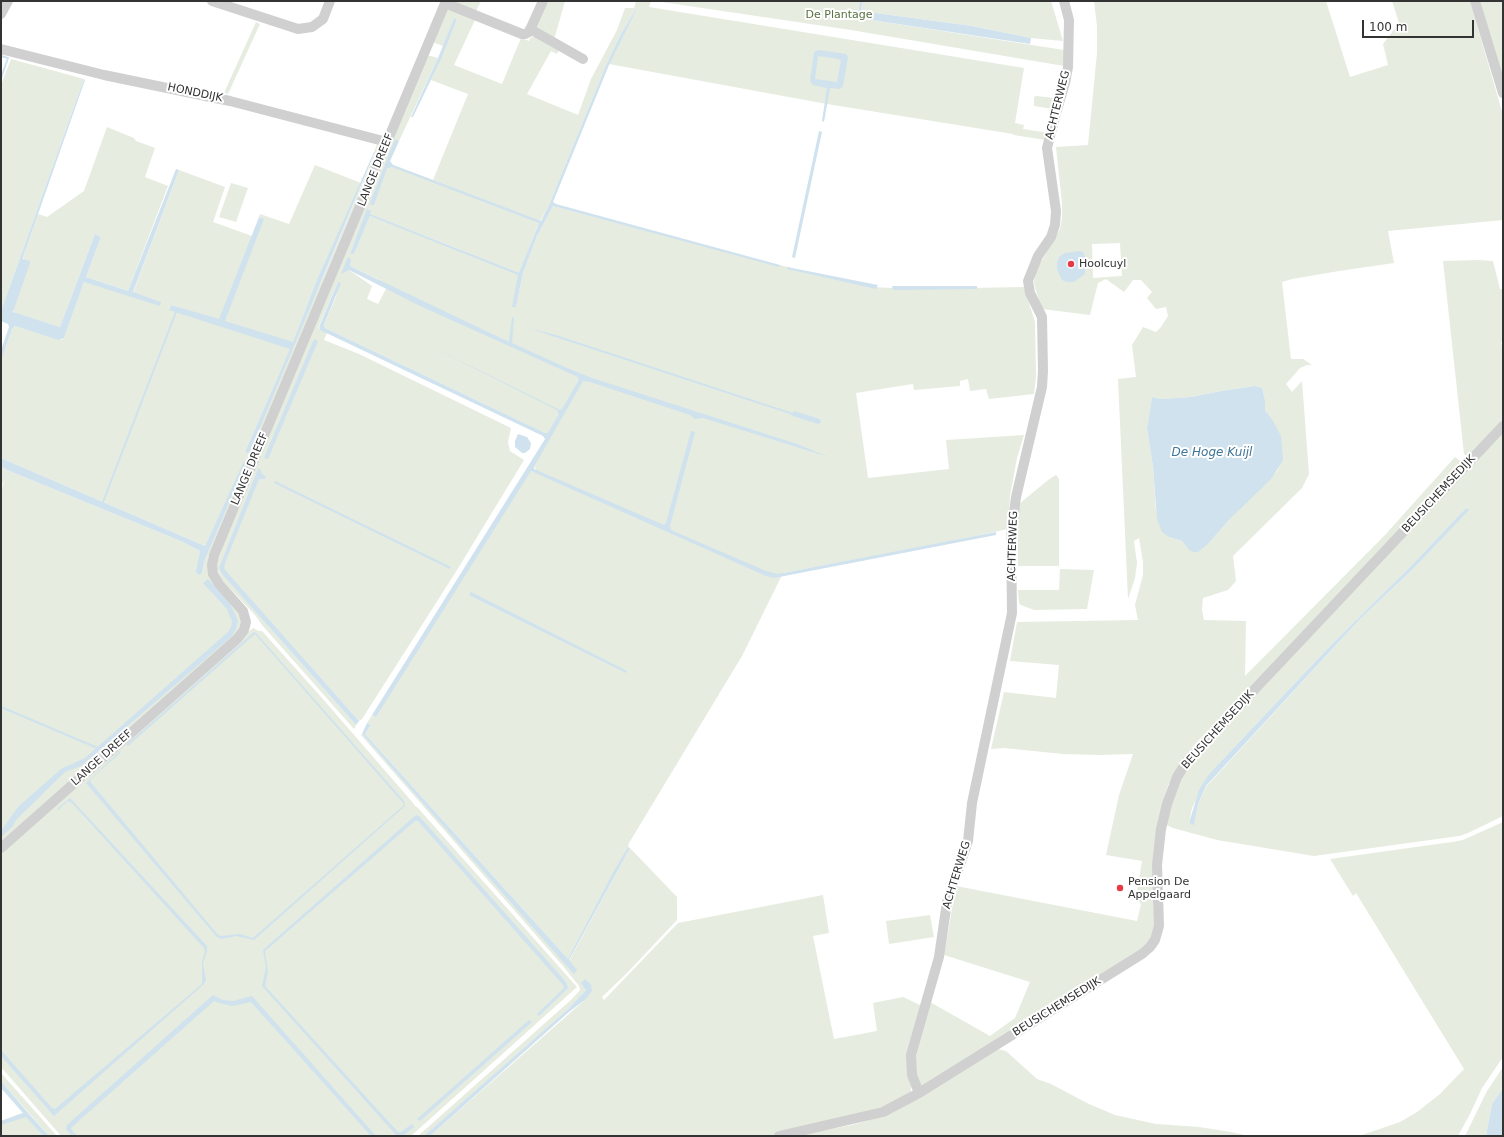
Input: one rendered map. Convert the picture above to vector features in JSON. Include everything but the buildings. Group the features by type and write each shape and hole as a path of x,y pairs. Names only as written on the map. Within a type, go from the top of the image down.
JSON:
{"street":[{"path":"1,14 8,1"},
{"path":"212,1 229,3 298,29 312,27 323,19 330,1"},
{"path":"446,2 522,34 527,33 530,29 543,1"},
{"name":"ACHTERWEG","path":"919,1093 915,1087 912,1076 911,1055 939,957 947,902 968,841 972,803 1012,612 1011,536 1016,497 1042,387 1042,317 1030,293 1028,281 1038,256 1051,237 1055,225 1056,210 1047,148 1068,67 1069,20 1064,1"},
{"path":"1475,1 1503,93"},
{"name":"LANGE DREEF","path":"1,848 237,638 244,630 246,622 243,611 219,584 213,574 212,565 214,555 446,2"},
{"path":"530,29 534,33 583,59"},
{"name":"HONDDIJK","path":"1,49 104,75 230,101 387,142"},
{"name":"BEUSICHEMSEDIJK","path":"780,1136 883,1112 919,1093 1142,954 1150,947 1155,940 1159,926 1157,865 1161,829 1167,804 1177,777 1187,761 1503,426"}],"green space":[{"path":"450,1 481,1 475,13 475,20 454,65 502,84 521,38 529,41 531,37 532,38 534,36 559,50 557,54 551,51 527,94 578,115 591,79 617,30 625,8 634,8 636,1 651,1 649,7 1024,68 1015,123 1024,125 1023,129 1049,133 1045,140 827,104 609,64 637,9 621,34 607,63 549,205 537,227 519,275 516,307 523,273 537,236 553,206 779,266 871,287 916,289 1024,287 1035,322 1036,376 1034,394 989,399 986,389 970,391 968,379 960,381 960,386 914,390 913,384 856,393 868,478 949,469 946,440 1024,435 1017,458 1010,496 1008,529 783,573 742,656 629,843 568,959 365,734 371,725 367,723 372,715 376,717 465,569 529,473 531,471 536,473 535,465 549,435 325,328 324,325 336,297 338,282 318,328 327,333 324,340 359,354 511,428 508,442 510,451 524,460 457,570 362,719 359,721 235,585 269,627 356,725 354,729 262,625 255,615 222,580 216,567 216,556 427,55 438,58 390,161 391,164 433,180 468,94 431,80 457,19 454,18 443,46 432,42","holes":["368,209 371,210 369,214 477,256 370,216 354,254 350,254","348,257 350,266 388,285 378,304 367,299 372,286 349,270"]},
{"path":"546,1 565,1 554,40 534,28"},
{"name":"De Plantage","path":"655,1 860,1 858,14 865,19 1064,50 1064,66 851,30"},
{"path":"863,1 1051,1 1063,41 1031,38 972,26 868,12 861,9"},
{"path":"1094,1 1326,1 1350,77 1388,65 1383,44 1399,23 1392,1 1470,1 1503,115 1503,220 1388,231 1394,263 1339,271 1282,282 1291,359 1303,359 1312,365 1307,365 1300,368 1286,384 1292,392 1302,381 1309,474 1302,488 1233,556 1236,581 1228,590 1203,598 1202,610 1204,620 1246,621 1245,676 1385,535 1455,457 1464,464 1195,744 1181,761 1168,785 1158,821 1155,930 1147,947 924,1087 919,1084 913,1068 913,1055 930,1002 990,1036 1015,1018 1030,982 944,955 956,886 1137,921 1141,904 1136,897 1142,861 1106,855 1119,795 1133,754 1063,754 1004,748 991,749 1004,692 1056,698 1059,665 1010,661 1017,622 1138,620 1135,605 1143,575 1143,562 1139,538 1134,541 1137,563 1135,578 1128,599 1118,379 1136,377 1132,345 1143,327 1156,332 1161,327 1168,316 1166,307 1156,309 1147,298 1152,292 1141,280 1133,280 1124,292 1106,279 1098,283 1090,315 1042,309 1034,282 1040,264 1060,229 1062,219 1062,203 1056,147 1088,145 1097,53 1097,26","holes":["1120,243 1122,276 1093,278 1092,244","1255,386 1262,388 1265,400 1265,410 1272,419 1281,445 1281,464 1277,471 1229,520 1209,543 1189,550 1182,541 1169,537 1156,511 1153,467 1147,430 1152,397 1161,399 1191,397"]},
{"path":"1480,1 1503,1 1503,79"},
{"path":"256,22 260,24 228,94 224,93"},
{"path":"11,59 84,79 1,311 1,85"},
{"path":"1034,97 1055,98 1053,109 1034,106"},
{"path":"107,127 134,138 136,141 155,148 145,177 168,186 128,291 86,277 101,237 95,234 60,327 15,313 13,310 24,259 23,257 38,214 47,217 84,191"},
{"path":"378,142 383,144 250,464 209,554 208,559 242,614 243,628 1,844 1,491 5,479 1,488 1,466 7,470 183,542 200,551 198,563 202,573 204,562 245,460 205,546 1,458 1,361 12,329 15,326 61,340 64,338 84,282 161,302 133,293 179,170 225,187 213,222 252,236 219,320 171,305 169,309 290,348 292,343 224,321 263,219 259,217 260,214 289,224 315,165 361,183 316,282 296,334 321,282 375,153 374,152","holes":["283,365 249,454 245,452"]},
{"path":"231,183 248,188 236,222 219,217"},
{"path":"1443,261 1493,261 1500,289 1503,289 1503,341 1501,342 1503,351 1503,421 1469,458 1464,454"},
{"path":"1503,431 1503,816 1459,836 1314,856 1217,840 1173,828 1164,824 1176,780","holes":["1466,508 1468,510 1414,568 1360,619 1206,787 1198,804 1194,824 1189,823 1192,808 1209,774 1331,645 1409,568"]},
{"path":"1056,475 1059,479 1059,566 1018,566 1019,504"},
{"path":"1060,569 1094,570 1087,609 1034,610 1019,603 1018,590 1059,590"},
{"path":"253,628 262,631 414,805 577,987 411,1136 61,1136 1,1067 1,845"},
{"path":"362,734 447,829 569,961 630,848 677,897 677,920 602,997 604,1000 678,923 823,895 829,933 813,936 834,1039 877,1031 873,1003 903,997 920,1005 911,1078 911,1090 909,1096 884,1108 769,1136 430,1136 586,999 586,990 568,1009 424,1136 418,1136 572,999 580,990 579,986 563,966 361,735"},
{"path":"1503,822 1503,1057 1482,1088 1458,1136 1359,1136 1400,1122 1417,1112 1440,1094 1464,1069 1356,893 1353,896 1330,859 1463,840"},
{"path":"930,915 934,937 889,944 886,921"},
{"path":"998,1049 1006,1051 1037,1079 1051,1084 1089,1104 1115,1115 1156,1124 1199,1127 1249,1136 795,1136 852,1125 889,1113"},
{"path":"1503,1067 1503,1088 1492,1104 1486,1136 1465,1136 1487,1091"},
{"path":"1,1073 57,1136 49,1136 1,1081"},
{"path":"23,1113 43,1136 1,1136 1,1121"}],"water":[{"path":"860,1 863,1 861,9 868,12 972,26 1031,38 1030,44 865,19 858,14"},
{"path":"636,9 609,65 553,202 780,265 779,267 553,206 537,236 523,273 516,307 512,307 518,275 370,216 354,254 350,254 367,209 371,210 370,214 519,273 539,223 392,167 387,168 374,205 371,205 370,203 395,139 399,141 390,161 393,165 541,221 549,205 607,63 621,34"},
{"path":"454,18 457,19 441,59 413,117 411,117 438,58"},
{"path":"819,50 846,54 848,57 843,86 840,89 830,88 824,122 822,121 827,88 813,85 810,81 814,52","holes":["818,56 841,60 837,82 815,79"]},
{"path":"84,79 85,80 23,257 23,259 30,261 30,263 13,312 60,327 95,234 101,237 86,277 128,291 176,169 179,170 133,292 161,302 160,306 84,282 64,338 59,340 15,326 12,329 1,361 1,350 9,327 8,324 1,321 1,311"},
{"path":"819,131 822,132 795,258 792,257"},
{"path":"374,152 249,454 245,452 290,349 169,310 171,305 219,319 259,217 264,219 225,321 293,342 316,282"},
{"name":"Hoolcuyl","path":"1083,252 1085,256 1085,274 1074,282 1062,280 1057,269 1057,262 1060,256 1065,253"},
{"path":"348,257 351,259 350,266 509,342 512,317 514,318 512,343 567,368 592,378 797,444 829,457 703,418 695,419 690,415 583,381 535,465 534,469 664,525 666,523 691,431 695,432 670,526 671,530 766,571 778,574 996,532 996,535 774,578 766,576 531,471 376,717 372,715 545,439 543,436 320,330 319,327 338,282 341,283 324,325 325,328 545,433 548,433 559,414 557,410 424,343 560,410 579,380 578,377 420,306 349,270 341,274"},
{"path":"787,267 878,285 876,289 787,269"},
{"path":"892,286 977,286 977,289 893,290"},
{"path":"528,328 556,335 793,413 794,411 820,419 821,422 818,424 793,416"},
{"path":"314,339 318,341 268,459 264,458"},
{"name":"De Hoge Kuijl","path":"1255,386 1262,388 1265,400 1265,410 1272,419 1281,436 1283,459 1271,479 1229,520 1209,543 1198,552 1193,552 1189,550 1182,541 1169,537 1162,532 1157,519 1153,467 1147,429 1152,397 1161,399 1191,397"},
{"path":"518,434 527,437 531,443 530,449 525,453 522,453 515,447 515,441"},
{"path":"1,458 205,546 244,461 246,462 204,562 202,573 199,575 196,572 200,551 183,542 7,470 1,466"},
{"path":"258,469 260,469 262,474 266,477 265,479 259,479 227,558 224,567 225,570 359,721 356,725 223,575 219,568"},
{"path":"275,481 451,567 450,569 274,483"},
{"path":"1466,508 1469,510 1414,568 1360,619 1206,786 1198,804 1194,825 1189,823 1199,790 1209,774 1331,645 1409,568"},
{"path":"208,579 230,604 238,621 232,636 81,766 65,772 16,820 12,827 1,837 1,831 18,807 61,769 85,758 228,632 232,621 227,609 203,583"},
{"path":"471,592 627,671 626,673 469,595"},
{"path":"254,632 404,801 405,806 254,940 236,936 221,939 216,936 86,783 120,751 121,752 90,780 92,784 218,935 221,936 240,934 253,938 404,804 255,634 128,746 126,745"},
{"path":"367,723 371,725 365,734 568,959 614,871 628,847 630,848 569,960 577,970 574,974 362,734"},
{"path":"70,798 207,946 203,964 206,980 204,984 54,1116 1,1056 1,1050 52,1108 55,1109 202,984 202,962 205,951 204,948 73,804 68,801 58,810 57,809"},
{"path":"416,815 419,816 566,982 568,988 539,1016 537,1014 563,989 564,986 418,821 415,821 265,951 268,972 265,986 398,1132 401,1132 412,1124 414,1127 403,1136 397,1136 262,986 266,967 263,950"},
{"path":"585,979 591,985 592,991 586,999 569,1012 430,1136 425,1135 568,1009 586,990 581,983"},
{"path":"213,995 223,1000 233,1001 252,996 376,1136 371,1136 251,1002 232,1006 214,1001 73,1126 71,1128 77,1136 72,1136 66,1129 67,1125"},
{"path":"529,1020 532,1022 420,1121 417,1119"},
{"path":"1,1081 49,1136 43,1136 26,1117 1,1125 1,1121 23,1113 1,1088"},
{"path":"1503,1088 1503,1136 1486,1136 1492,1104"}],"waterway":[{"path":"1,56 8,58 1,78"},
{"path":"103,502 176,312"},
{"path":"1,707 100,749"}],"place":[{"name":"Hoolcuyl","path":"1071,264"},
{"name":"Pension De Appelgaard","path":"1120,888"}]}
